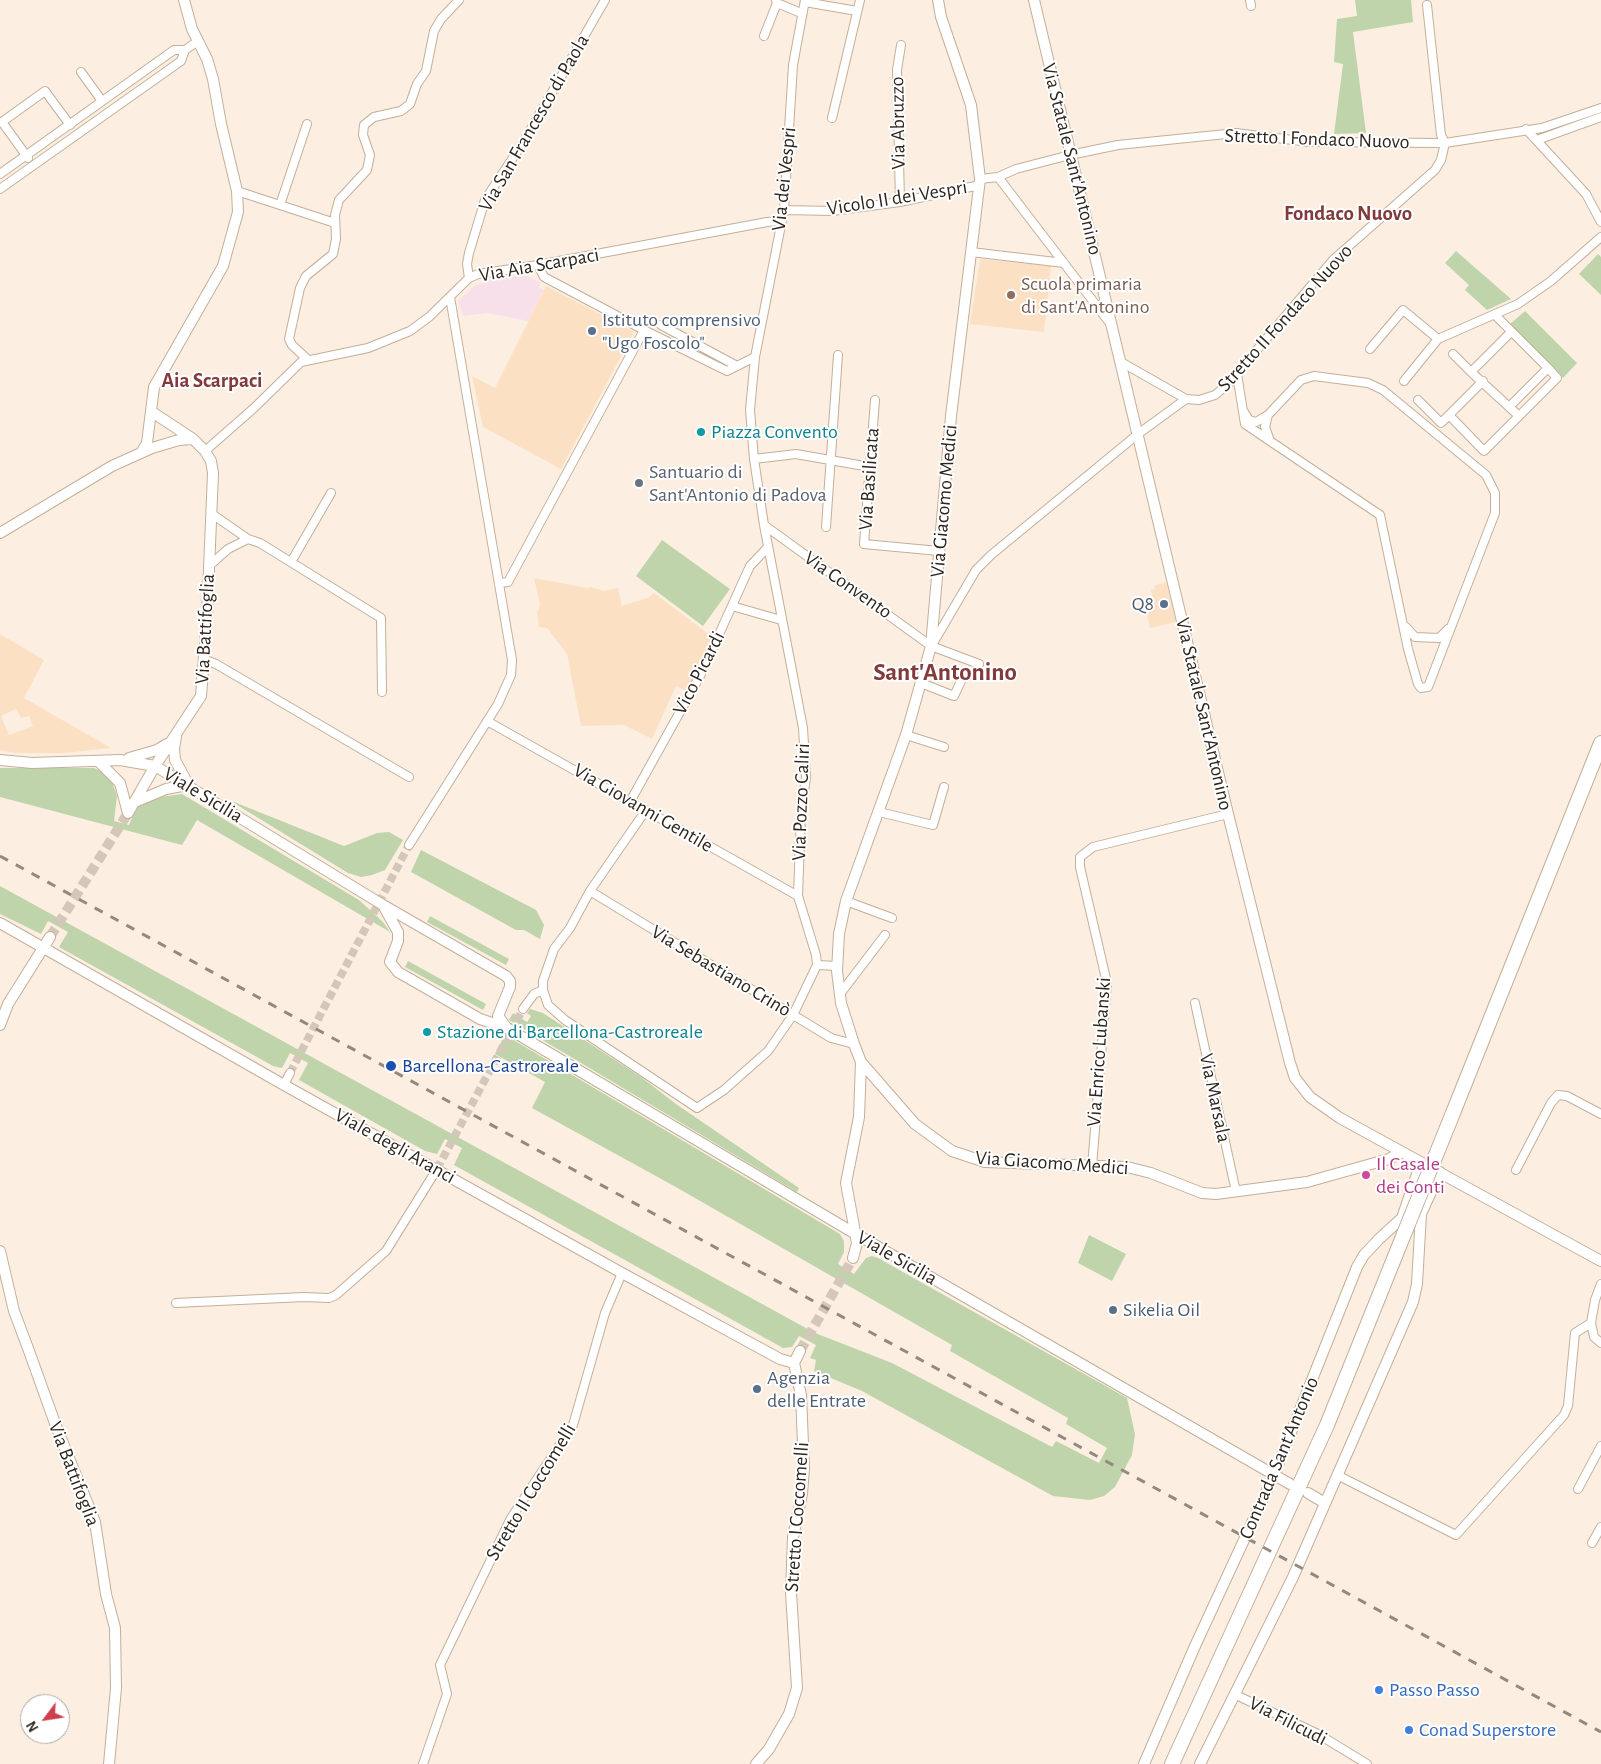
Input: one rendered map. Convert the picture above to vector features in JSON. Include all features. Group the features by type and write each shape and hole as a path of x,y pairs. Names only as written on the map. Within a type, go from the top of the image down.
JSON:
{"highway":[{"path":"1172,1764 1327,1425 1401,1228 1453,1113 1601,743"}],"street":[{"path":"141,453 147,443 153,392 157,380 226,259 237,224 237,190 212,73 198,41 184,0"},
{"path":"152,412 193,439 205,451 254,408 296,366 307,359 292,345 289,333 302,280 328,260 335,249 335,223 339,200 367,170 370,160 369,149 363,136 364,125 374,117 401,111 410,104 417,84 426,71 434,31 441,19 459,0"},
{"name":"Via San Francesco di Paola","path":"469,278 467,264 469,253 486,200 524,141 605,0"},
{"path":"832,118 860,0"},
{"name":"Via Giacomo Medici","path":"938,0 941,17 970,105 980,182 952,406 931,646 906,735 846,900 838,934 837,966 840,994 844,1016 861,1062 915,1124 952,1151 985,1162 1092,1166 1142,1171 1202,1193 1216,1194 1307,1182 1405,1153"},
{"name":"Via Statale Sant'Antonino","path":"1034,0 1228,814 1295,1078 1310,1098 1326,1109 1601,1261"},
{"path":"805,1 857,11"},
{"name":"Via dei Vespri","path":"755,357 784,210 793,64 801,13 805,1"},
{"path":"764,36 777,2 801,13"},
{"path":"1427,4 1441,135 1444,143"},
{"path":"0,174 174,50 185,50 198,41"},
{"name":"Via Abruzzo","path":"900,202 897,70 901,45"},
{"path":"0,189 181,61 185,50"},
{"path":"81,72 102,101"},
{"path":"33,166 2,122 45,91 70,125"},
{"name":"Stretto I Fondaco Nuovo","path":"998,177 1016,169 1118,145 1236,133 1309,142 1444,143 1542,128 1601,108"},
{"path":"1536,140 1601,117"},
{"path":"280,205 307,124"},
{"path":"1526,129 1578,185 1601,222"},
{"name":"Stretto II Fondaco Nuovo","path":"1186,399 1199,400 1215,395 1237,374 1333,260 1435,170 1440,160 1444,143"},
{"path":"998,177 1113,326"},
{"name":"Vicolo II dei Vespri","path":"784,210 832,211 900,202 998,177"},
{"path":"237,190 335,223"},
{"path":"1592,206 1601,203"},
{"name":"Via Aia Scarpaci","path":"307,359 356,352 397,337 418,326 469,278 490,271 538,265 767,222 782,221"},
{"path":"1404,381 1438,339 1495,315 1533,295 1601,237"},
{"path":"971,252 1064,263"},
{"path":"538,265 544,277 727,371 755,357"},
{"path":"409,845 506,690 511,675 512,660 450,297"},
{"path":"1370,349 1403,310 1438,339"},
{"path":"1449,415 1484,451 1558,378 1495,315"},
{"path":"661,325 737,366"},
{"path":"499,584 508,582 644,330"},
{"path":"1471,372 1511,332"},
{"path":"1454,354 1519,416"},
{"path":"826,527 838,355"},
{"path":"755,357 750,399 754,459 764,525"},
{"path":"931,646 976,570 1138,434 1186,399 1121,362"},
{"path":"1510,407 1548,368"},
{"path":"1237,374 1242,408 1245,424 1380,515 1408,649 1418,684 1425,689 1430,684 1497,506 1495,493 1486,475 1383,390 1368,384 1314,376 1307,377 1268,415 1256,422 1249,420 1242,408"},
{"path":"1418,400 1441,423 1483,381"},
{"name":"Via Basilicata","path":"875,400 864,544 939,550"},
{"path":"1268,415 1265,427 1270,441"},
{"path":"0,533 82,483 141,453 179,440 193,439"},
{"name":"Via Battifoglia","path":"99,762 114,775 120,784 128,812 155,766 201,696 214,473 205,451"},
{"path":"754,459 796,454 870,467"},
{"path":"291,562 331,492"},
{"path":"212,514 248,539 291,562 381,618 382,692"},
{"name":"Via Convento","path":"764,525 931,646 979,664"},
{"name":"Via Pozzo Caliri","path":"764,525 804,742 806,777 801,814 798,896 816,955 817,965"},
{"path":"209,566 228,549 248,539"},
{"name":"Vico Picardi","path":"631,800 701,674 750,566 768,547"},
{"path":"732,606 781,620"},
{"path":"1402,621 1408,632 1416,637 1434,638 1441,636 1450,627"},
{"path":"1408,649 1410,642 1416,637"},
{"path":"1434,638 1438,643 1440,656"},
{"path":"203,659 216,664 409,777"},
{"path":"921,683 954,696 961,681"},
{"name":"Via Giovanni Gentile","path":"487,721 631,800 798,896"},
{"path":"906,735 944,748"},
{"path":"120,760 158,750 173,739"},
{"path":"134,802 160,791 190,787 175,760 173,739"},
{"name":"Viale Sicilia","path":"0,760 32,763 120,760 155,766 383,905 508,977 510,987 498,1013 500,1022 507,1028 854,1233 1290,1484"},
{"path":"879,812 933,825 944,787"},
{"path":"646,810 590,891 570,928 554,949 543,981 543,990 548,1005 565,1020 696,1108 724,1090 760,1059 793,1014 817,965 837,966"},
{"name":"Via Enrico Lubanski","path":"1092,1166 1107,983 1080,867 1080,857 1093,847 1228,814"},
{"name":"Via Sebastiano Crinò","path":"590,891 831,1038 854,1044"},
{"path":"846,900 892,918"},
{"name":"Viale Sicilia","path":"383,905 398,932 398,941 390,958 394,970 484,1020 507,1028"},
{"name":"Viale degli Aranci","path":"0,922 284,1085 780,1359 794,1363"},
{"path":"840,994 884,935"},
{"path":"0,1025 8,1004 50,938"},
{"path":"523,1009 534,994 543,990"},
{"name":"Via Marsala","path":"1195,1003 1236,1192"},
{"path":"484,1020 493,1018 498,1013"},
{"path":"852,1258 857,1243 846,1183 859,1117 861,1062"},
{"path":"284,1085 290,1073"},
{"path":"1516,1170 1551,1103 1558,1096 1567,1096 1601,1114"},
{"path":"1405,1153 1415,1179"},
{"name":"Contrada Sant'Antonio","path":"1144,1764 1195,1646 1274,1476 1357,1267 1364,1255 1379,1239 1401,1228 1415,1179 1420,1168 1427,1165"},
{"path":"176,1303 304,1297 329,1298 336,1295 386,1252 437,1169"},
{"path":"1200,1764 1292,1577 1413,1302 1418,1284 1420,1214 1440,1172"},
{"path":"1401,1228 1419,1231"},
{"name":"Via Battifoglia","path":"0,1251 14,1311 28,1352 95,1522 106,1594 114,1628 116,1688 109,1764"},
{"name":"Stretto II Coccomelli","path":"423,1764 447,1694 440,1665 511,1518 573,1425 605,1312 622,1272"},
{"path":"1601,1284 1595,1300 1591,1323 1594,1337 1601,1343"},
{"path":"1337,1475 1456,1535 1564,1415 1568,1406 1575,1333 1578,1329 1591,1323"},
{"path":"794,1363 800,1351"},
{"name":"Stretto I Coccomelli","path":"756,1764 769,1749 790,1714 797,1688 791,1584 793,1537 802,1494 804,1468 801,1396 794,1363"},
{"path":"1578,1489 1601,1446"},
{"path":"1308,1493 1325,1502"},
{"path":"1592,1543 1601,1527"},
{"name":"Via Filicudi","path":"1234,1694 1318,1734 1367,1764"}],"shaded area":[{"name":"Scuola primaria di Sant'Antonino","path":"980,259 1051,266 1044,332 970,324"},
{"path":"523,274 541,283 539,287 544,290 528,321 487,313 463,316 458,301 474,286 486,281"},
{"path":"546,286 634,332 561,469 483,427 472,376 495,388"},
{"path":"534,578 587,588 591,587 604,591 618,588 622,606 650,597 654,593 714,638 686,691 676,686 652,739 624,725 581,726 567,654 547,628 539,627 537,613 540,605"},
{"path":"1166,582 1176,622 1150,628 1144,602 1153,599 1151,590 1155,589 1154,586"},
{"path":"0,634 44,660 24,698 111,748 65,753 16,753 0,750","holes":["16,709 21,718 29,716 33,726 9,735 1,716"]}],"green space":[{"path":"1355,0 1411,0 1413,22 1353,32 1366,133 1334,134 1343,64 1334,62 1337,19 1357,16"},
{"path":"1456,251 1511,299 1487,310 1465,290 1469,285 1445,263"},
{"path":"1598,254 1601,257 1601,295 1579,274"},
{"path":"1525,311 1577,363 1563,378 1510,324"},
{"path":"662,540 730,589 703,626 636,576"},
{"path":"0,768 94,768 103,772 112,782 117,796 114,821 129,825 136,808 144,803 153,798 182,794 359,900 383,922 390,932 197,820 182,845 0,797"},
{"path":"229,800 344,846 377,833 389,832 403,840 385,870 361,877 348,873"},
{"path":"421,850 536,910 544,925 540,939 524,930 516,930 411,872"},
{"path":"0,886 815,1333 892,1363 1052,1447 1056,1441 1099,1463 1107,1448 1066,1424 1068,1418 950,1351 952,1345 674,1186 532,1108 545,1082 495,1054 505,1035 840,1234 844,1241 844,1252 838,1264 854,1274 866,1258 872,1256 878,1258 1127,1398 1135,1434 1132,1455 1115,1487 1104,1496 1090,1500 1053,1496 862,1391 814,1371 816,1360 810,1358 816,1345 799,1336 792,1347 783,1348 454,1165 462,1148 445,1139 437,1154 425,1151 299,1080 308,1063 290,1053 282,1068 273,1066 59,947 68,932 48,921 41,934 0,914"},
{"path":"430,916 509,959 506,965 427,922"},
{"path":"408,961 486,1004 483,1010 405,967"},
{"path":"530,1009 543,1013 641,1077 676,1104 799,1188 797,1192 509,1020 513,1013 527,1022 531,1016 527,1013"},
{"path":"1089,1235 1126,1254 1112,1281 1078,1263"}],"tunnel":[{"path":"50,937 128,813"},
{"path":"290,1073 409,845"},
{"path":"437,1169 523,1009"},
{"path":"800,1351 853,1258"}],"railway":[{"path":"0,856 1601,1732"}],"place":[{"name":"Scuola primaria di Sant'Antonino","path":"1011,295"},
{"name":"Istituto comprensivo \"Ugo Foscolo\"","path":"592,331"},
{"name":"Piazza Convento","path":"701,432"},
{"name":"Santuario di Sant'Antonio di Padova","path":"639,483"},
{"name":"Q8","path":"1164,604"},
{"name":"Stazione di Barcellona-Castroreale","path":"427,1032"},
{"name":"Barcellona-Castroreale","path":"391,1066"},
{"name":"Il Casale dei Conti","path":"1366,1175"},
{"name":"Sikelia Oil","path":"1113,1310"},
{"name":"Agenzia delle Entrate","path":"757,1389"},
{"name":"Passo Passo","path":"1379,1690"},
{"name":"Conad Superstore","path":"1409,1730"}],"district":[{"name":"Fondaco Nuovo","path":"1348,214"},
{"name":"Aia Scarpaci","path":"212,381"},
{"name":"Sant'Antonino","path":"945,672"}]}
